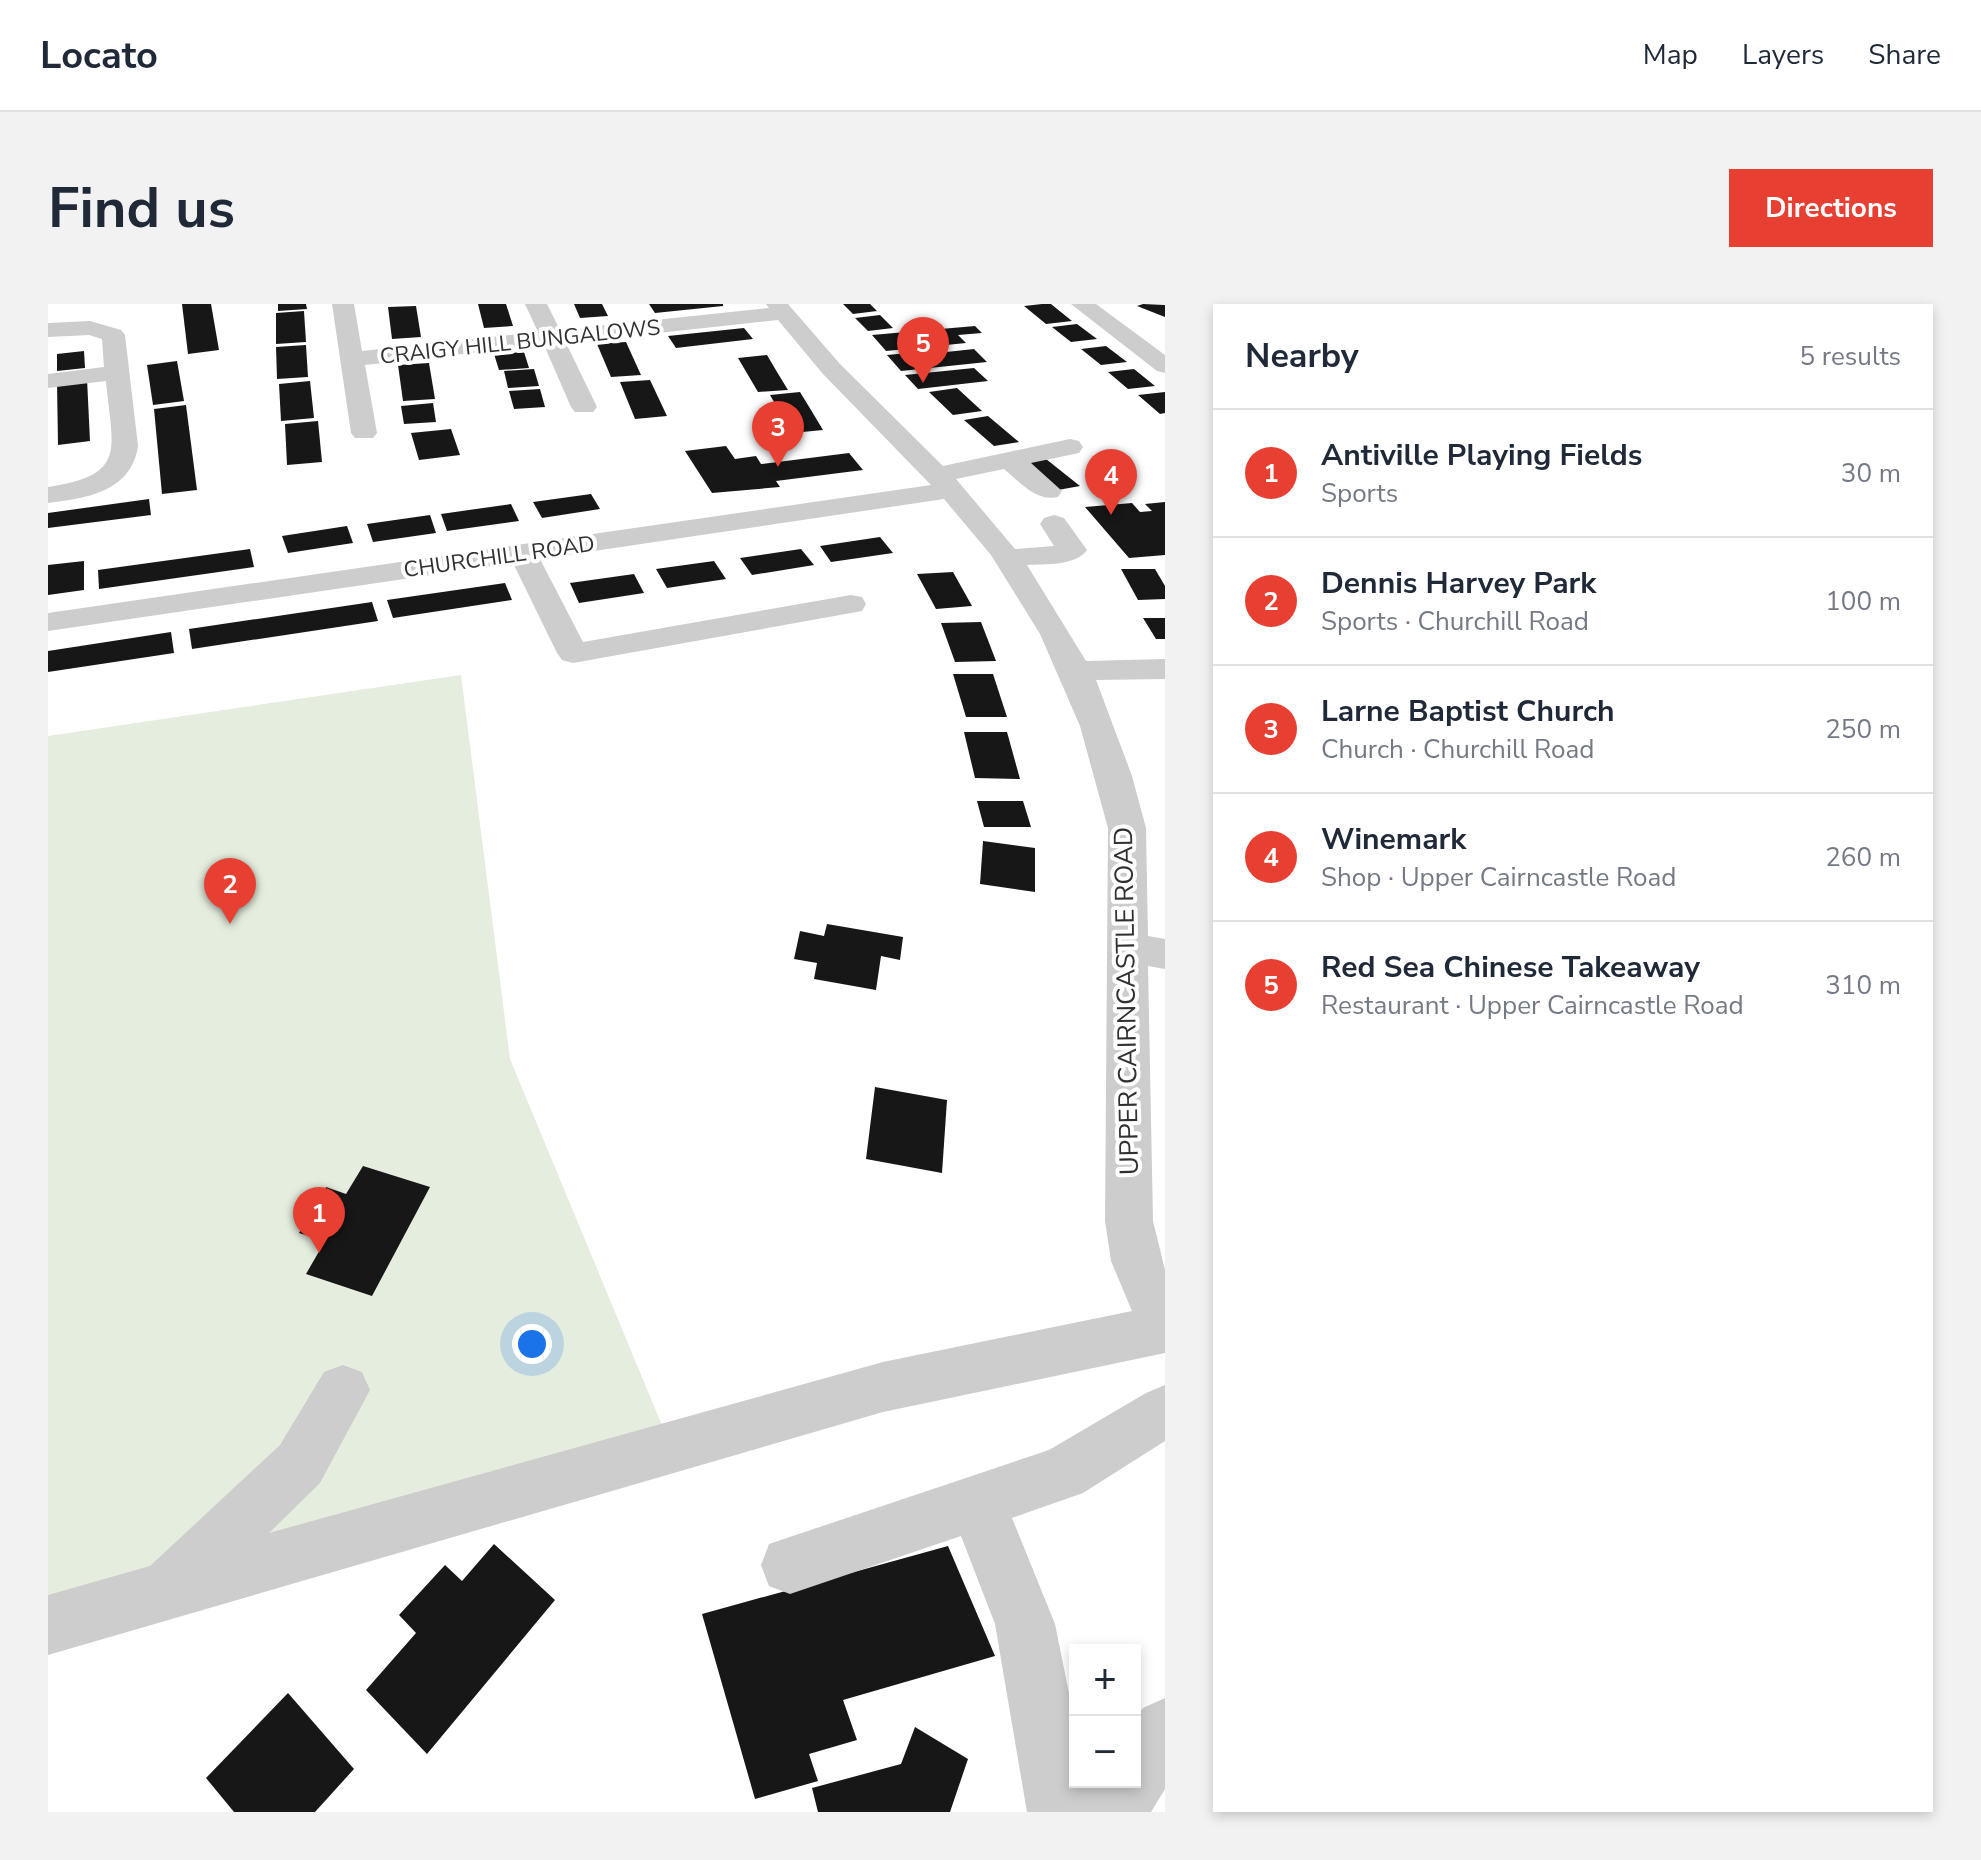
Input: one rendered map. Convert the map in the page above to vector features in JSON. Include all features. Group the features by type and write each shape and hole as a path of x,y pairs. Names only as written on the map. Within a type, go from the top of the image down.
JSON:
{"street":[{"path":"343,304 364,433"},
{"path":"536,304 584,407"},
{"path":"1082,304 1165,366"},
{"name":"CRAIGY HILL BUNGALOWS","path":"351,359 781,308"},
{"name":"UPPER CAIRNCASTLE ROAD","path":"781,308 836,376 944,483 1008,558 1042,607 1075,671 1113,765 1127,828 1147,951 1129,1221 1136,1261 1165,1328"},
{"path":"48,330 111,324 125,446 119,470 112,477 93,486 48,495"},
{"path":"48,381 116,373"},
{"name":"CHURCHILL ROAD","path":"48,622 522,552 944,483 1010,460 1070,447"},
{"path":"1010,460 1048,491"},
{"path":"1008,558 1072,550 1054,524"},
{"path":"522,552 573,653 851,604"},
{"path":"1075,671 1165,669"},
{"path":"48,1625 883,1387 1165,1328"},
{"path":"166,1592 300,1464 343,1390"},
{"path":"790,1565 1063,1473 1162,1422"},
{"path":"977,1502 1025,1624 1060,1812"},
{"path":"1141,1768 1165,1730"},
{"path":"1105,1812 1120,1801 1128,1788"}],"green space":[{"path":"461,675 510,1059 671,1447 48,1625 48,736"}],"building":[{"path":"182,304 211,304 219,350 188,354"},
{"path":"278,304 306,304 307,309 278,311"},
{"path":"478,304 506,304 513,326 484,328"},
{"path":"574,304 602,304 608,316 580,318"},
{"path":"649,304 723,304 723,306 655,313"},
{"path":"843,304 870,304 877,311 853,314"},
{"path":"1051,304 1072,321 1046,324 1024,306"},
{"path":"1165,305 1165,317 1137,306"},
{"path":"416,306 421,337 392,339 388,307"},
{"path":"304,311 306,342 276,344 276,313"},
{"path":"880,315 893,328 868,331 855,318"},
{"path":"1077,324 1097,339 1071,342 1052,327"},
{"path":"975,326 982,333 958,335 966,343 886,351 872,335"},
{"path":"744,328 753,339 676,348 668,336"},
{"path":"626,342 641,375 611,377 597,344"},
{"path":"306,345 308,377 277,379 276,347"},
{"path":"1106,346 1127,362 1101,365 1081,349"},
{"path":"974,349 987,362 901,371 887,355 928,351 933,356"},
{"path":"84,351 85,368 57,371 57,354"},
{"path":"524,352 529,368 499,370 494,354"},
{"path":"767,355 788,390 758,392 738,358"},
{"path":"177,361 184,401 153,405 147,365"},
{"path":"429,363 435,399 403,401 398,365"},
{"path":"974,368 988,381 918,389 905,375"},
{"path":"534,369 539,386 508,388 504,371"},
{"path":"1134,369 1155,386 1128,389 1108,372"},
{"path":"87,379 90,441 58,445 57,383"},
{"path":"650,380 667,416 635,419 620,382"},
{"path":"310,381 314,418 281,421 279,384"},
{"path":"957,388 982,411 953,415 929,392"},
{"path":"540,389 545,407 514,409 509,391"},
{"path":"800,392 823,430 792,433 770,395"},
{"path":"1165,392 1165,413 1160,414 1138,395"},
{"path":"433,403 436,422 404,424 401,406"},
{"path":"186,405 197,490 162,494 154,409"},
{"path":"988,416 1019,442 994,446 964,420"},
{"path":"318,421 322,462 287,465 285,424"},
{"path":"451,429 460,455 419,460 411,433"},
{"path":"726,446 735,459 756,456 761,464 849,453 863,470 776,481 780,487 712,493 685,451"},
{"path":"1046,459 1080,486 1058,490 1023,463"},
{"path":"591,494 600,509 542,518 533,502"},
{"path":"149,499 151,515 48,528 48,513"},
{"path":"1165,502 1165,555 1129,558 1085,507 1132,503 1140,512 1152,511 1145,504"},
{"path":"511,504 519,521 447,531 441,514"},
{"path":"430,515 436,533 373,542 367,524"},
{"path":"347,526 353,543 288,553 282,536"},
{"path":"880,537 893,553 831,562 820,546"},
{"path":"250,549 254,567 99,589 98,570"},
{"path":"801,549 814,565 752,575 740,558"},
{"path":"84,561 84,590 48,595 48,565"},
{"path":"714,561 726,579 667,588 656,569"},
{"path":"1121,569 1155,569 1165,586 1165,599 1138,600"},
{"path":"953,572 972,606 936,609 917,574"},
{"path":"634,574 644,593 579,603 570,583"},
{"path":"505,583 512,600 393,618 387,600"},
{"path":"372,602 378,621 192,649 189,629"},
{"path":"1143,618 1165,618 1165,639 1156,639"},
{"path":"981,622 996,661 955,662 941,623"},
{"path":"171,632 174,653 48,672 48,651"},
{"path":"953,674 993,674 1007,717 966,717"},
{"path":"964,732 1007,732 1020,779 975,778"},
{"path":"977,801 1023,801 1031,827 984,827"},
{"path":"983,841 1035,848 1035,892 980,884"},
{"path":"827,924 903,937 900,960 881,956 876,990 814,979 817,963 794,959 800,931 824,936"},
{"path":"875,1087 947,1100 942,1173 866,1159"},
{"path":"363,1166 430,1187 372,1296 306,1274 325,1241 299,1233 326,1187 346,1194"},
{"path":"494,1544 555,1600 427,1754 366,1690 416,1633 399,1615 445,1565 462,1581"},
{"path":"948,1546 995,1656 843,1700 857,1740 809,1754 818,1781 755,1799 702,1614"},
{"path":"288,1693 354,1769 315,1812 234,1812 206,1778"},
{"path":"915,1727 968,1759 950,1812 818,1812 812,1788 901,1764"}],"place":[{"name":"Red Sea Chinese Takeaway","path":"923,383"},
{"name":"Larne Baptist Church","path":"778,467"},
{"name":"Winemark","path":"1111,515"},
{"name":"Dennis Harvey Park","path":"230,924"},
{"name":"Antiville Playing Fields","path":"319,1253"}]}
